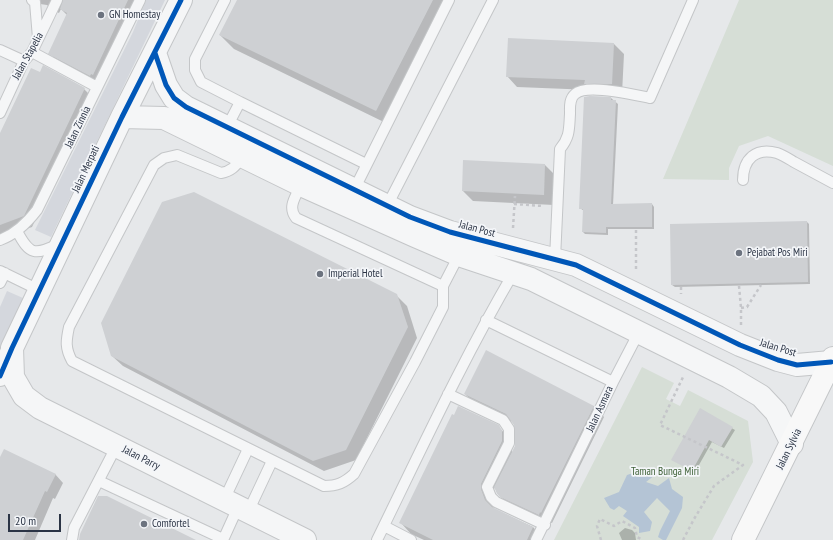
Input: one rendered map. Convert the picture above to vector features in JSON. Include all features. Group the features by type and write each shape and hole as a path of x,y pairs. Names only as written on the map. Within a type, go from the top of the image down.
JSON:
{"main road":[{"name":"Jalan Sylvia","path":"744,540 832,360"}],"street":[{"name":"Jalan Merpati","path":"12,348 122,117 181,0"},
{"name":"Jalan Post","path":"155,53 166,85 174,98 186,107 410,217 450,232 576,265 742,346 788,363 797,364 832,360"},
{"path":"122,117 164,118 301,185 414,236 460,255 532,279 729,377 761,396 776,412 792,444"},
{"path":"729,377 742,346"},
{"path":"0,376 12,348"},
{"name":"Jalan Parry","path":"12,348 13,377 24,396 40,408 117,445 305,540"}],"lane":[{"path":"32,0 35,2 38,39"},
{"name":"Jalan Stapelia","path":"0,113 24,61 32,52 57,0"},
{"name":"Jalan Zinnia","path":"0,240 17,231 37,210 140,0"},
{"path":"225,0 195,59 195,70 201,82 366,164"},
{"path":"354,190 449,0"},
{"path":"387,206 493,0"},
{"path":"555,259 560,149 568,137 570,102 574,95 581,90 617,91 650,98 693,0"},
{"path":"0,50 24,61"},
{"path":"32,52 97,87"},
{"path":"227,127 240,102"},
{"path":"743,180 743,170 748,160 755,154 767,151 778,154 833,183"},
{"path":"243,156 228,172 221,173 177,155 164,158 154,165 69,327 67,352 72,361 324,486 335,486 345,482 354,474 415,362 443,307 443,286 460,255"},
{"path":"301,185 291,206 292,213 296,218 443,286"},
{"path":"17,231 28,249 34,252 45,250 63,242"},
{"path":"0,283 2,272 40,290"},
{"path":"377,540 448,394 486,320 514,272"},
{"name":"Jalan Asmara","path":"486,320 613,382 545,525 536,540"},
{"path":"613,382 639,332"},
{"path":"448,394 504,420 509,429 509,443 487,487 491,497 496,502 545,525"},
{"path":"72,540 74,528 117,445"},
{"path":"99,481 223,540 237,506 248,449"},
{"path":"237,506 272,461"},
{"path":"384,526 411,540"}],"path":[{"path":"512,248 515,196"},
{"path":"514,204 558,207"},
{"path":"636,230 636,294"},
{"path":"741,308 747,307 761,285"},
{"path":"739,286 742,346"},
{"path":"683,540 694,518 714,486 743,465 660,425 691,358"},
{"path":"601,540 597,526 600,519 614,526 622,521 635,528 637,537 644,540"}],"shaded area":[{"path":"146,0 165,0 51,237 35,230 133,32"},
{"path":"7,291 23,298 0,351 0,307"}],"green space":[{"path":"739,0 833,0 833,166 768,136 739,146 729,168 729,180 663,179"},
{"name":"Taman Bunga Miri","path":"642,367 674,383 666,399 680,406 688,390 748,421 753,462 712,540 554,540"}],"water":[{"path":"642,470 655,475 646,482 658,486 669,478 672,489 683,497 682,508 666,540 658,537 670,511 657,498 644,512 652,522 650,531 639,533 639,527 623,516 627,511 619,506 614,510 610,508 604,498 619,492 627,475"}],"building":[{"path":"63,0 128,0 93,75 91,74 90,76 48,54 67,13 60,9"},
{"path":"237,0 433,0 376,111 219,35"},
{"path":"508,38 614,43 612,84 584,84 585,80 506,77"},
{"path":"43,65 85,88 24,216 0,225 0,133 31,68 40,72"},
{"path":"584,97 611,97 611,100 616,100 611,204 652,203 652,227 606,227 606,233 582,232 583,209 579,209"},
{"path":"463,160 545,164 544,195 462,191"},
{"path":"194,192 397,294 408,327 346,450 313,461 111,356 101,323 162,202"},
{"name":"Pejabat Pos Miri","path":"807,221 808,282 671,285 670,224"},
{"path":"486,350 594,406 539,515 500,497 494,487 515,446 514,425 506,414 464,394"},
{"path":"458,406 499,425 502,431 502,441 481,484 481,489 485,500 492,507 533,527 527,540 433,540 399,523 452,414 454,415"},
{"path":"700,408 733,427 721,447 709,440 692,471 671,460"},
{"path":"4,449 56,474 47,492 45,491 23,540 0,540 0,457"},
{"path":"98,496 107,496 196,540 79,540 80,534"}],"cycle path":[{"path":"0,376 122,117 181,0"},
{"path":"155,53 166,85 174,98 186,107 410,217 450,232 576,265 740,345 778,360 797,365 831,362"}],"place":[{"name":"GN Homestay","path":"101,15"},
{"name":"Pejabat Pos Miri","path":"739,253"},
{"name":"Imperial Hotel","path":"320,274"},
{"name":"Comfortel","path":"144,524"}]}
